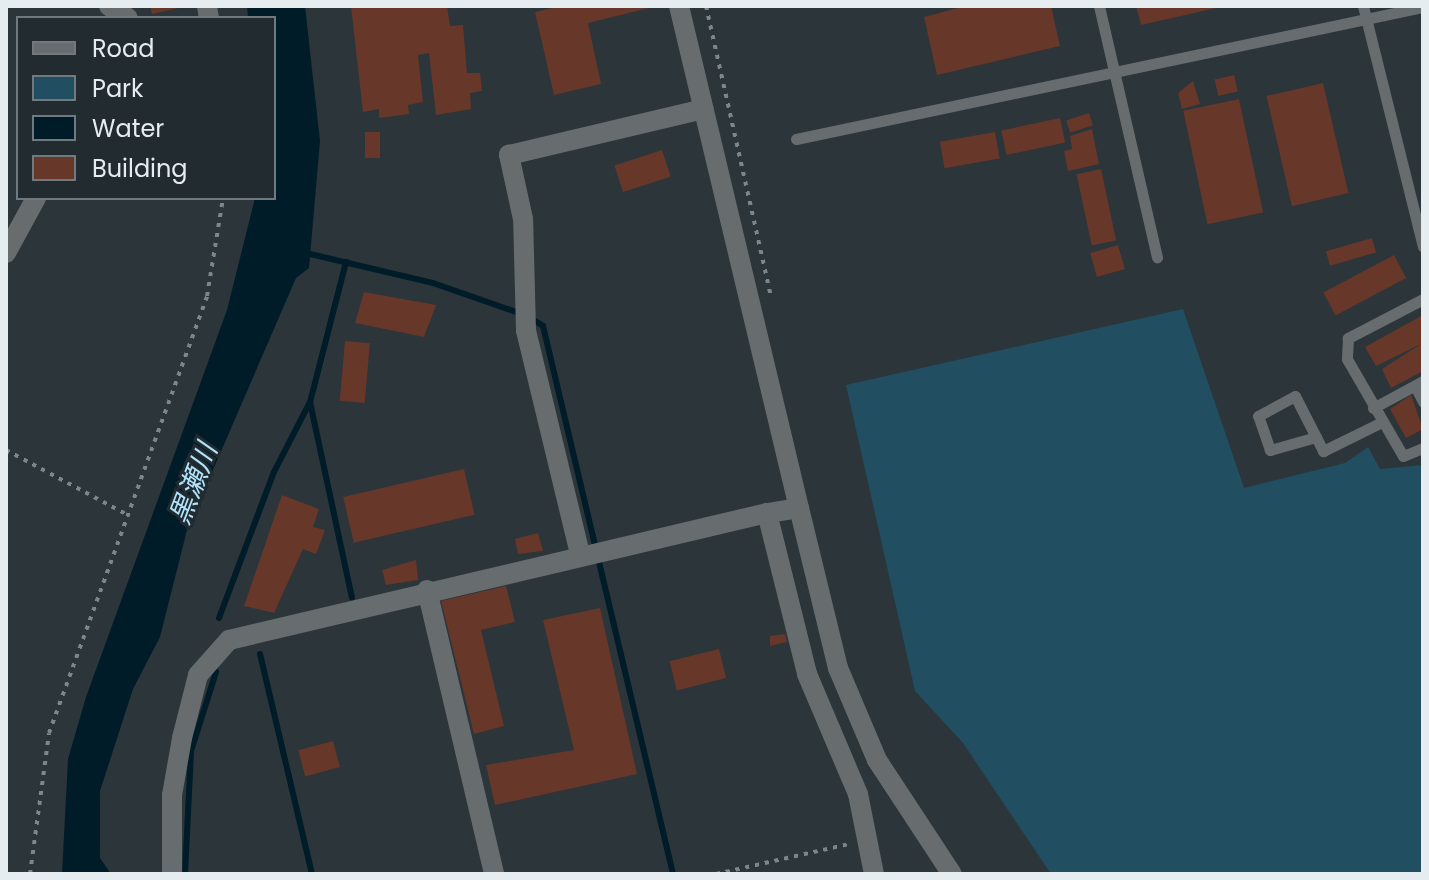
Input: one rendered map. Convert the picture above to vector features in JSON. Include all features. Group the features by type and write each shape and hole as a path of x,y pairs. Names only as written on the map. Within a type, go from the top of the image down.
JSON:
{"street":[{"path":"109,6 126,16"},
{"path":"679,6 838,668 877,760 952,874"},
{"path":"580,554 526,330 523,219 509,155 704,109"},
{"path":"6,253 35,200"},
{"path":"172,874 172,795 182,738 210,654 258,630 580,554 799,508"},
{"path":"767,513 807,674 858,794 874,874"},
{"path":"427,590 494,874"}],"lane":[{"path":"1099,6 1157,257"},
{"path":"1363,6 1423,247"},
{"path":"796,139 1423,7"},
{"path":"1423,299 1348,338 1347,359 1403,456 1423,448"},
{"path":"1373,408 1419,383 1423,402"},
{"path":"1316,437 1270,450 1258,416 1295,396 1316,437 1323,451 1382,422"}],"path":[{"path":"30,874 49,733 207,296 223,200"},
{"path":"6,450 126,514"},
{"path":"716,874 867,839"}],"green space":[{"path":"1183,309 1244,488 1345,463 1368,447 1380,469 1423,465 1423,874 1051,874 963,743 915,691 846,385"}],"water":[{"name":"黒瀬川","path":"247,6 305,6 320,141 309,268 296,278 187,530 160,637 133,689 100,791 100,858 111,874 62,874 68,759 86,697 227,310 254,200 276,200 276,16 248,16"}],"building":[{"path":"150,6 183,6 183,7 152,14"},
{"path":"351,6 447,6 450,26 463,25 467,73 480,73 482,91 470,93 471,109 436,115 429,53 418,55 423,102 408,105 409,114 379,118 379,109 363,112"},
{"path":"561,6 653,7 588,23 601,84 554,95 535,12"},
{"path":"965,6 1051,6 1060,46 937,75 924,17"},
{"path":"1136,6 1221,6 1221,7 1141,25"},
{"path":"1234,75 1238,92 1218,96 1215,79"},
{"path":"1193,81 1200,104 1182,109 1178,93"},
{"path":"1323,83 1348,193 1292,206 1266,96"},
{"path":"1239,99 1263,212 1207,224 1183,111"},
{"path":"1089,113 1093,125 1070,133 1066,120"},
{"path":"1060,118 1065,142 1007,155 1001,130"},
{"path":"1092,129 1099,164 1068,171 1064,151 1072,149 1070,136"},
{"path":"365,132 380,132 380,158 365,158"},
{"path":"995,132 1000,159 945,168 940,142"},
{"path":"662,150 671,177 623,192 614,165"},
{"path":"1101,169 1116,240 1092,246 1077,174"},
{"path":"1372,238 1376,252 1330,266 1326,251"},
{"path":"1118,245 1125,269 1097,277 1090,253"},
{"path":"1394,255 1406,278 1336,316 1323,293"},
{"path":"364,292 436,305 424,337 355,323"},
{"path":"1423,315 1423,371 1391,388 1382,369 1421,344 1376,366 1365,347"},
{"path":"345,341 370,343 365,403 340,401"},
{"path":"1411,395 1423,429 1406,438 1390,409"},
{"path":"464,469 475,515 354,543 343,497"},
{"path":"282,495 319,509 313,527 325,530 316,554 303,549 274,613 244,606"},
{"path":"538,533 543,551 518,554 515,539"},
{"path":"416,560 418,580 386,585 382,570"},
{"path":"506,586 515,622 481,630 504,726 474,734 441,601"},
{"path":"600,608 637,774 495,805 486,765 574,750 543,620"},
{"path":"785,634 787,642 770,646 770,636"},
{"path":"719,649 726,678 677,690 670,661"},
{"path":"333,741 340,767 305,776 298,750"}],"waterway":[{"path":"306,253 433,283 522,314"},
{"path":"346,262 310,402 352,598"},
{"path":"532,319 543,326 673,874"},
{"path":"219,618 274,472 310,402"},
{"path":"260,654 312,874"},
{"path":"185,874 191,751 216,672"}]}
